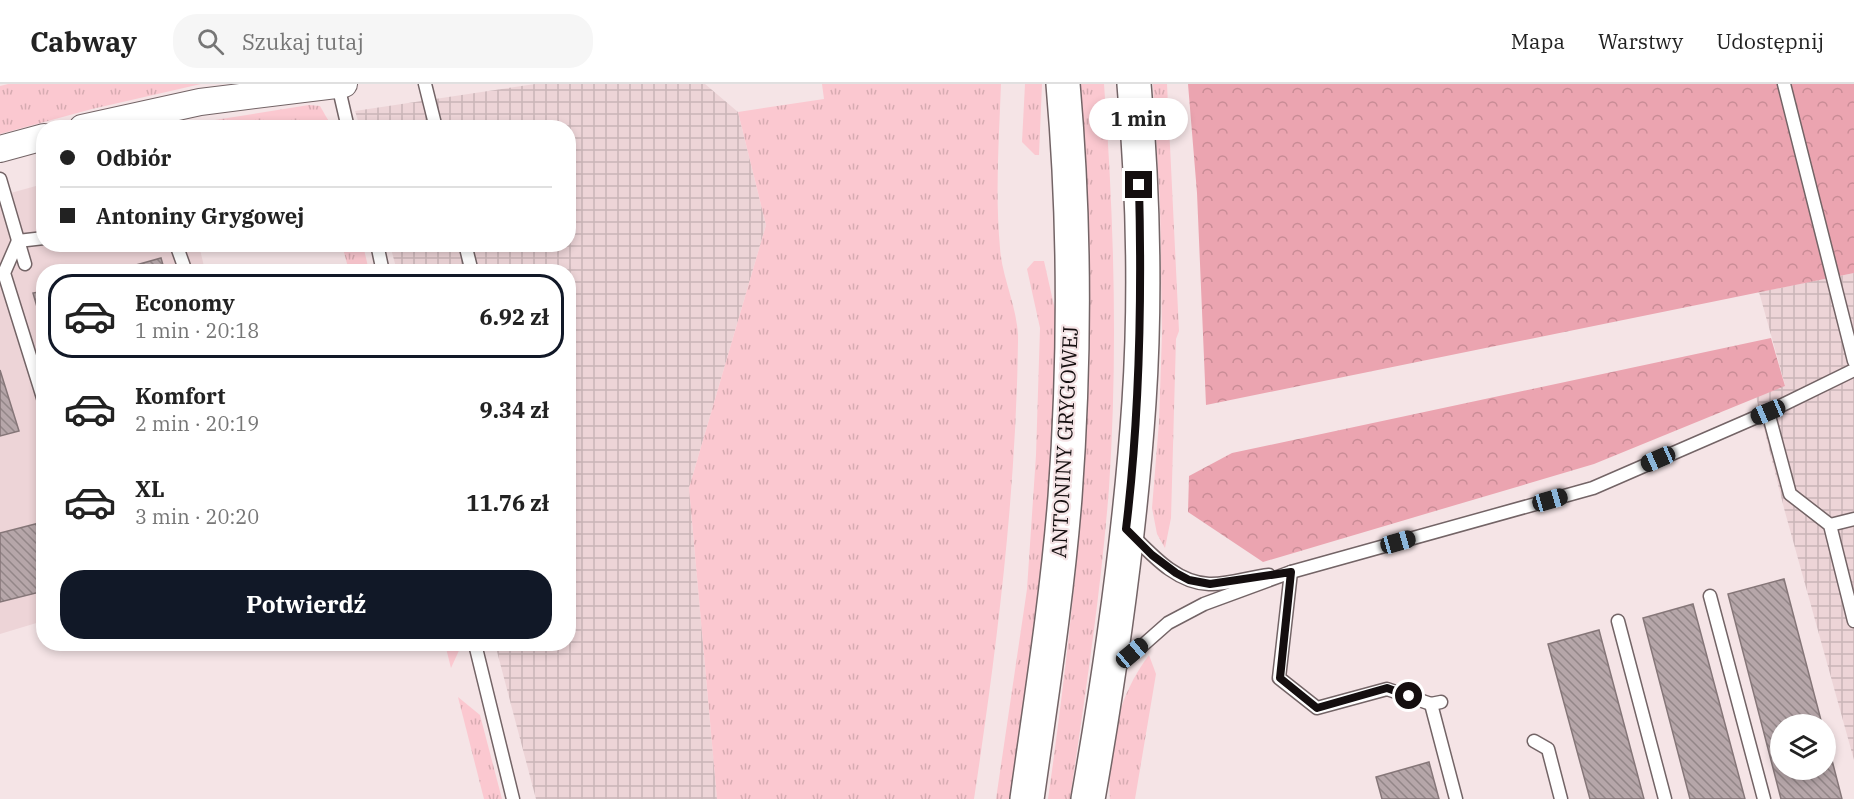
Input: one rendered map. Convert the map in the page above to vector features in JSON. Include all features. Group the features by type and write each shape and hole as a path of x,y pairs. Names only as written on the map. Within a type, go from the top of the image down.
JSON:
{"street":[{"path":"118,120 200,102 344,84"},
{"name":"ANTONINY GRYGOWEJ","path":"1027,799 1049,640 1065,497 1071,285 1063,84"},
{"path":"1088,799 1109,677 1139,399 1142,302 1134,84"},
{"path":"0,149 36,139"}],"lane":[{"path":"425,84 434,120"},
{"path":"1784,84 1854,361"},
{"path":"338,85 346,120"},
{"path":"0,179 24,264"},
{"path":"18,241 36,239"},
{"path":"18,241 4,273 36,375"},
{"path":"1109,677 1132,653 1168,623 1204,604 1291,572 1593,488 1768,412 1854,370"},
{"path":"1768,412 1790,494 1830,525 1854,621"},
{"path":"1830,525 1854,519"},
{"path":"1126,529 1152,555 1189,580 1210,584 1291,572"},
{"path":"1291,572 1280,678 1317,708 1387,688 1436,703 1456,799"},
{"path":"1710,596 1764,799"},
{"path":"1618,621 1665,799"},
{"path":"477,651 513,799"},
{"path":"1534,741 1548,749 1562,799"}],"shaded area":[{"path":"535,84 705,84 738,112 766,225 689,488 717,799 536,799 497,651 576,651 576,264 395,264 392,252 576,252 576,120 358,120 355,111"},
{"path":"36,186 36,252 201,252 203,264 36,264 36,623 0,634 0,196"},
{"path":"1854,273 1854,760 1785,512 1756,397 1785,385 1759,292"}],"green space":[{"path":"8,84 201,84 52,120 36,120 36,124 0,134 0,86"},
{"path":"822,84 1001,84 998,207 1001,260 1018,330 1014,457 1004,571 974,799 717,799 689,488 766,225 738,112 824,99"},
{"path":"1025,84 1042,84 1039,155 1035,155 1022,142"},
{"path":"1078,84 1104,84 1114,286 1112,438 1102,566 1070,799 1048,799 1076,563 1089,378 1089,252"},
{"path":"1153,84 1167,84 1179,331 1176,339 1171,518 1165,548 1157,534 1152,508 1159,422 1162,334 1160,204"},
{"path":"1188,84 1854,84 1854,273 1206,405 1197,193"},
{"path":"309,105 320,106 328,120 215,120"},
{"path":"344,252 365,252 367,264 347,264"},
{"path":"1034,261 1044,261 1055,310 1053,430 1043,576 1012,799 996,799 1027,589 1036,455 1040,328 1027,269"},
{"path":"1771,338 1785,386 1594,464 1263,562 1188,512 1189,476 1232,453"},
{"path":"447,651 459,651 451,668"},
{"path":"1149,655 1156,674 1135,799 1110,799 1110,761 1116,723 1129,688"},
{"path":"458,697 480,715 502,799 484,799"}],"building":[{"path":"161,258 163,264 140,264"},
{"path":"0,370 19,431 0,436"},
{"path":"36,524 36,593 0,602 0,533"},
{"path":"1784,579 1819,714 1770,714 1770,756 1728,594"},
{"path":"1693,604 1745,799 1690,799 1643,618"},
{"path":"1599,630 1644,799 1590,799 1548,644"},
{"path":"1429,762 1439,799 1382,799 1376,777"},
{"path":"1836,776 1842,799 1781,799 1776,780 1836,780"}],"route":[{"path":"1139,185 1142,302 1139,399 1126,529 1152,555 1189,580 1210,584 1291,572 1280,678 1317,708 1387,688 1409,696"}]}
